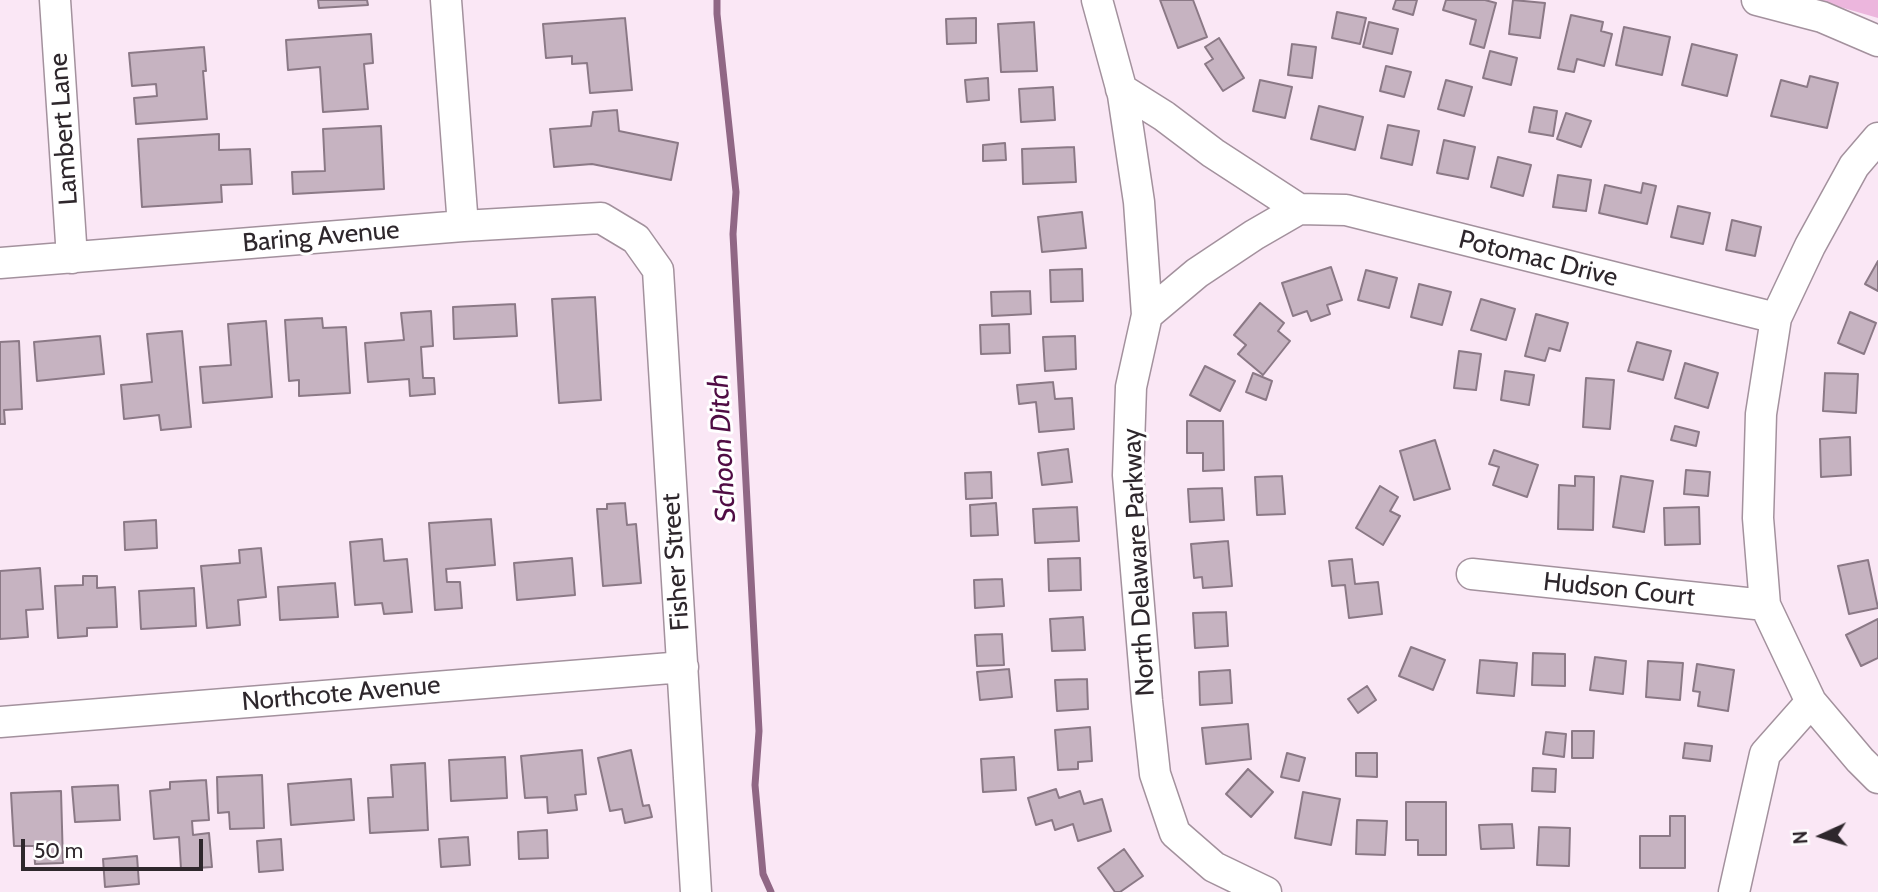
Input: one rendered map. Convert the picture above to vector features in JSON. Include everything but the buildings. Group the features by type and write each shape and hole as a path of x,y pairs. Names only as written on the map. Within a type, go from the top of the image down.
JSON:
{"street":[{"name":"Lambert Lane","path":"55,0 72,258"},
{"path":"446,0 463,226"},
{"name":"North Delaware Parkway","path":"1097,0 1121,89 1139,202 1147,315 1131,387 1128,475 1155,774 1175,833 1214,867 1266,892"},
{"path":"1757,0 1822,17 1878,41"},
{"path":"1121,89 1299,209 1197,273 1147,315"},
{"path":"1878,138 1854,166 1810,246 1776,318 1761,414 1758,518 1765,605 1811,702 1878,778"},
{"name":"Potomac Drive","path":"1299,209 1346,210 1776,318"},
{"name":"Baring Avenue","path":"0,263 463,226 601,218 636,239"},
{"name":"Fisher Street","path":"636,239 659,270 696,892"},
{"name":"Hudson Court","path":"1472,575 1765,605"},
{"name":"Northcote Avenue","path":"0,722 683,667"},
{"path":"1734,892 1765,754 1811,702"}],"shaded area":[{"path":"1816,0 1878,0 1878,18"}],"waterway":[{"name":"Schoon Ditch","path":"717,0 736,192 733,234 759,731 755,785 763,874 771,892"}]}
